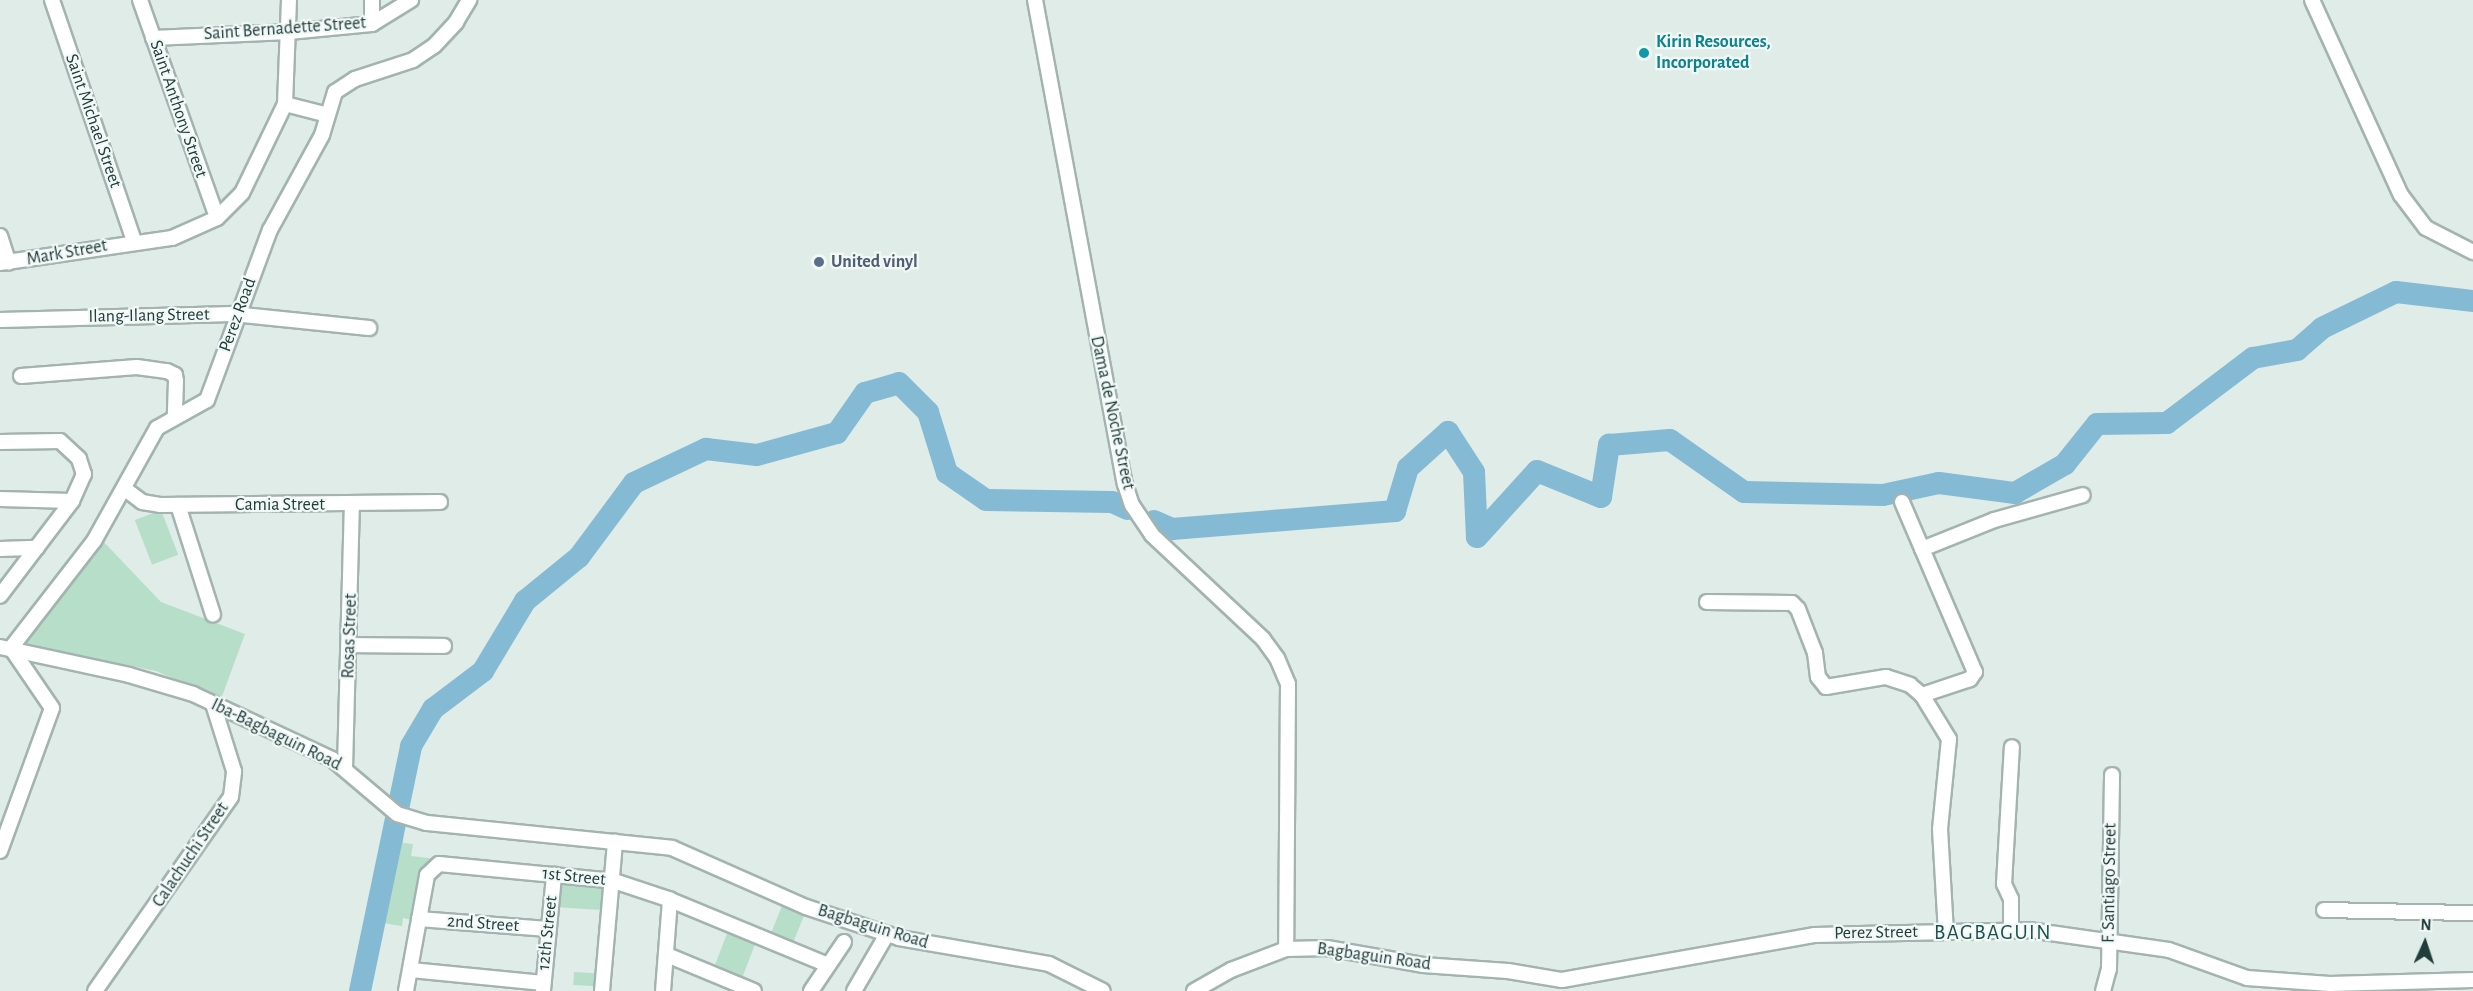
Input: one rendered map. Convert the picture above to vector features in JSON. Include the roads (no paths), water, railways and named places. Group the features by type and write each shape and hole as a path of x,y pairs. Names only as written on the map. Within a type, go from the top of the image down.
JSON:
{"street":[{"name":"Saint Michael Street","path":"51,0 134,241"},
{"name":"Saint Anthony Street","path":"140,0 217,218"},
{"path":"289,0 290,32 285,104 328,115"},
{"path":"372,0 372,24"},
{"name":"Saint Bernadette Street","path":"153,38 290,32 372,24 394,14 411,0"},
{"name":"Perez Road","path":"6,647 94,541 158,428 175,416 202,406 207,400 270,230 328,115 335,92 342,85 420,56 456,22 469,0"},
{"name":"Dama de Noche Street","path":"1035,0 1123,474 1132,505 1152,535 1263,639 1277,658 1288,684 1286,949"},
{"path":"2312,0 2401,195 2426,228 2473,252"},
{"name":"Mark Street","path":"4,263 182,235 217,218 242,193 285,104"},
{"path":"0,236 4,263"},
{"name":"Ilang-Ilang Street","path":"0,320 238,315 369,328"},
{"path":"21,376 137,367 167,371 176,381 175,416"},
{"path":"0,442 60,441 70,449 84,474 72,501 0,596"},
{"name":"Camia Street","path":"125,489 142,502 178,506 440,502"},
{"path":"1922,549 1994,520 2083,495"},
{"path":"0,499 72,501"},
{"path":"1902,502 1975,672 1971,679 1922,695"},
{"name":"Rosas Street","path":"345,768 352,505"},
{"path":"178,506 213,615"},
{"path":"0,549 37,548"},
{"path":"1707,602 1792,603 1798,609 1815,653 1818,677 1826,687 1886,677 1910,685 1922,695 1949,739 1940,830 1946,932"},
{"path":"350,645 444,646"},
{"path":"0,851 52,708 6,647"},
{"name":"Iba-Bagbaguin Road","path":"6,647 129,675 213,704 345,768 388,808 428,823 647,845"},
{"name":"Calachuchi Street","path":"95,991 231,797 234,771 213,704"},
{"path":"2011,930 2011,899 2004,884 2012,747"},
{"name":"F. Santiago Street","path":"2103,991 2109,969 2112,775"},
{"path":"602,991 615,842"},
{"name":"Bagbaguin Road","path":"647,845 672,848 806,907 887,934 945,949 1049,964 1089,988 1103,991"},
{"name":"1st Street","path":"406,991 427,875 435,865 611,880 670,899 828,965"},
{"name":"12th Street","path":"543,987 554,875"},
{"path":"663,991 670,899"},
{"path":"2324,910 2473,913"},
{"name":"2nd Street","path":"419,919 548,929"},
{"name":"Perez Street","path":"1564,986 1815,936 2011,930 2169,950 2247,978 2283,986 2330,988"},
{"path":"854,991 887,934"},
{"path":"811,991 844,942"},
{"name":"Bagbaguin Road","path":"1194,991 1231,970 1286,949 1338,949 1423,965 1508,971 1564,986"},
{"path":"667,955 754,991"},
{"path":"411,970 543,987"},
{"path":"2330,988 2473,980"}],"waterway":[{"path":"1154,521 1172,529 1395,511 1408,468 1448,432 1474,472 1477,537 1537,471 1601,497 1609,445 1670,440 1744,492 1883,495 1939,483 2015,493 2065,464 2097,424 2167,423 2253,358 2297,350 2322,328 2396,292 2473,301"},
{"path":"360,991 411,746 433,709 483,671 525,601 579,557 634,483 706,449 757,455 837,433 865,393 899,383 928,412 947,473 986,500 1112,502 1128,509"}],"place":[{"name":"Kirin Resources, Incorporated","path":"1644,53"},
{"name":"United vinyl","path":"819,262"}],"district":[{"name":"BAGBAGUIN","path":"1993,933"}]}
